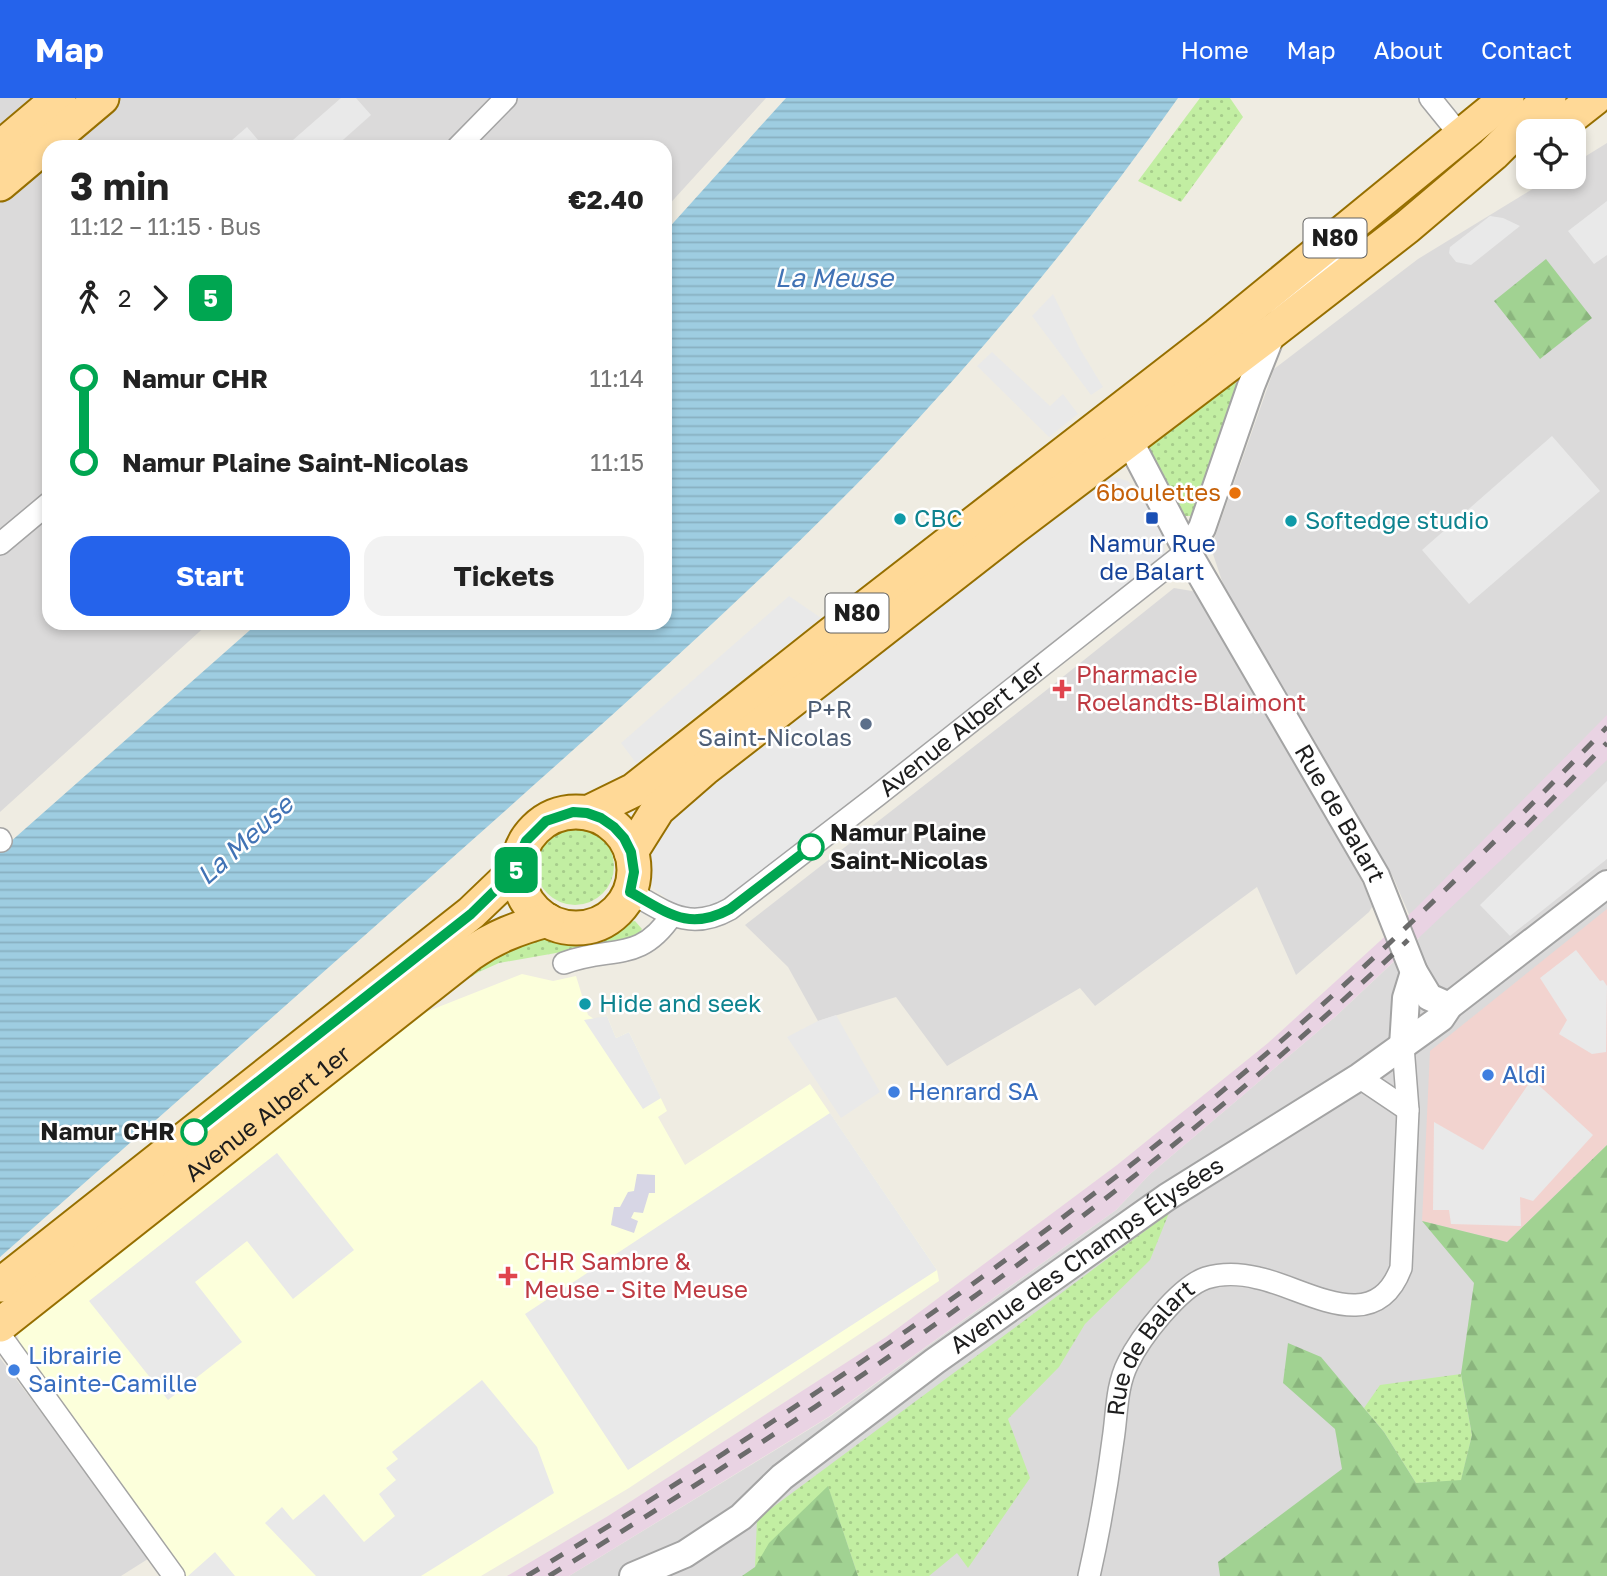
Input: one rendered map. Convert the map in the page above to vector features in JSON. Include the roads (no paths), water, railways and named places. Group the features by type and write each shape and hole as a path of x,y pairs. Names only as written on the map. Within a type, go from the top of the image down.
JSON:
{"main road":[{"path":"0,148 59,98"},
{"path":"52,140 102,98"},
{"name":"Avenue Albert 1er","path":"631,852 658,809 704,769 1077,480 1131,414 1143,392 1217,335 1507,98"},
{"name":"Avenue Albert 1er","path":"0,1285 471,914 518,868 526,841 546,821 573,812 587,813 634,790 1117,431 1273,331 1407,227 1493,154 1549,98"},
{"path":"1568,119 1595,98"},
{"path":"0,184 42,149"},
{"name":"Avenue Albert 1er","path":"1407,227 1486,183 1516,160"},
{"path":"587,813 601,818 624,838 631,852 634,872 630,892"},
{"path":"518,868 525,898 534,911 547,920"},
{"name":"Avenue Albert 1er","path":"0,1325 488,941 512,930 547,920 570,928 595,925 616,912 630,892"},
{"path":"73,1226 78,1264"}],"street":[{"path":"465,140 506,98"},
{"path":"1430,98 1460,135"},
{"name":"Avenue Albert 1er","path":"630,892 685,920 719,915 730,909 1187,551 1202,528 1273,331 1304,289 1329,263 1457,155 1460,135"},
{"name":"Rue de Balart","path":"1117,431 1377,876 1414,972 1429,997 1449,1006"},
{"path":"0,544 42,509"},
{"name":"Avenue des Champs Élysées","path":"633,1576 685,1554 741,1517 782,1477 946,1353 1167,1197 1359,1077 1403,1046 1441,1017 1449,1006 1607,884"},
{"path":"564,963 578,958 634,949 650,942 672,915"},
{"name":"Rue de Balart","path":"1088,1576 1096,1547 1122,1376 1129,1360 1146,1336 1180,1295 1205,1279 1224,1275 1259,1278 1328,1302 1348,1306 1365,1303 1388,1291 1396,1281 1401,1268 1408,1110 1403,1046 1406,998 1414,972"},
{"path":"1359,1077 1408,1110"},
{"path":"0,1335 174,1576"},
{"name":"Avenue des Champs Élysées","path":"627,1576 734,1503 782,1477"}],"water":[{"name":"La Meuse","path":"786,98 1178,98 1109,192 999,328 922,415 835,506 588,737 0,1257 0,851 250,630 672,630 672,224"}],"railway":[{"path":"527,1576 715,1459 900,1336 1079,1205 1166,1137 1298,1026 1389,943 1478,858 1607,727"},
{"path":"1526,826 1607,743"},
{"path":"549,1576 775,1433 996,1281 1103,1201 1207,1117 1309,1030 1408,940"}],"place":[{"name":"6boulettes","path":"1235,493"},
{"name":"Namur Rue de Balart","path":"1152,518"},
{"name":"CBC","path":"900,519"},
{"name":"Softedge studio","path":"1291,521"},
{"name":"Pharmacie Roelandts-Blaimont","path":"1062,689"},
{"name":"P+R Saint-Nicolas","path":"866,724"},
{"name":"Namur Plaine Saint-Nicolas","path":"811,847"},
{"name":"Hide and seek","path":"585,1004"},
{"name":"Aldi","path":"1488,1075"},
{"name":"Henrard SA","path":"894,1092"},
{"name":"Namur CHR","path":"194,1132"},
{"name":"CHR Sambre & Meuse - Site Meuse","path":"508,1276"},
{"name":"Librairie Sainte-Camille","path":"14,1370"}]}
